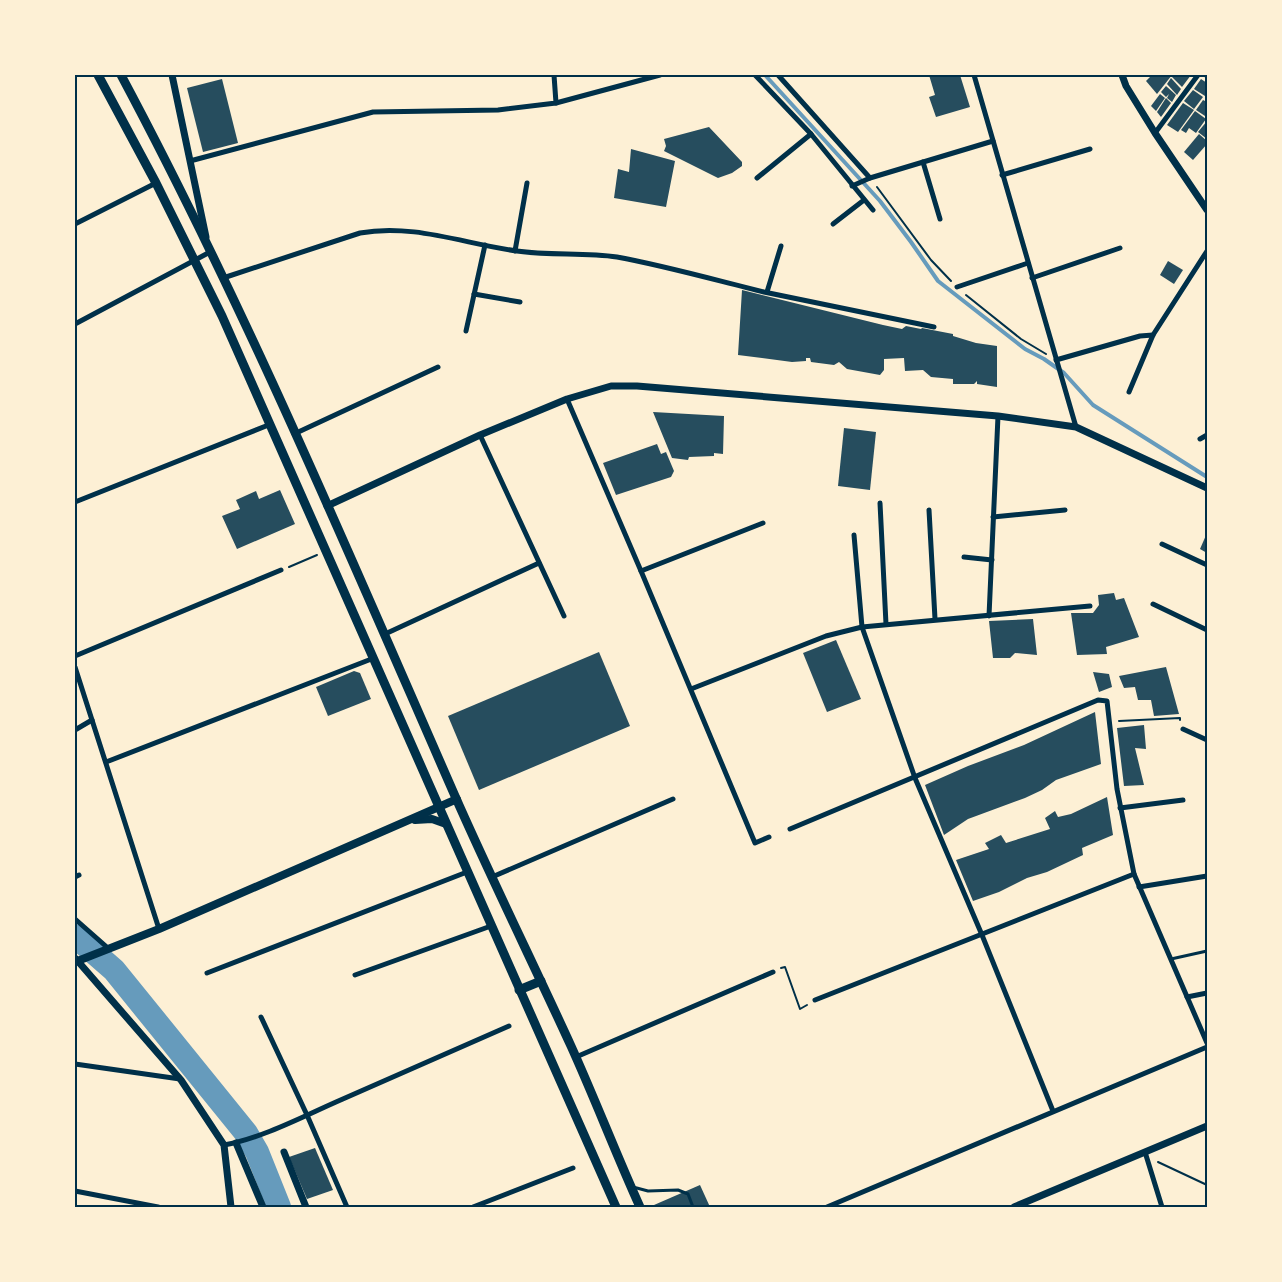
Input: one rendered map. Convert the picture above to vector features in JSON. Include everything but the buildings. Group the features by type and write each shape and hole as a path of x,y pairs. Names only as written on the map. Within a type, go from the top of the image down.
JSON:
{"main road":[{"path":"98,75 196,260 271,424 616,1207"},
{"path":"121,75 173,172 223,278 385,634 492,877 576,1057 640,1207"},
{"path":"77,961 159,929 457,799"},
{"path":"407,821 432,819 446,824"},
{"path":"519,990 541,981"}],"street":[{"path":"75,324 196,260 209,250 172,75"},
{"path":"554,75 556,103"},
{"path":"190,160 373,112 498,110 556,103 660,75"},
{"path":"755,75 811,134 873,210"},
{"path":"778,75 870,178"},
{"path":"974,75 1076,427"},
{"path":"1122,75 1126,86 1155,133 1207,210"},
{"path":"1155,133 1198,75"},
{"path":"757,178 811,134"},
{"path":"852,186 870,178 993,141"},
{"path":"1002,175 1089,149"},
{"path":"922,162 940,219"},
{"path":"75,224 156,183"},
{"path":"515,251 527,183"},
{"path":"832,224 864,200"},
{"path":"223,278 360,233 399,229 515,251 618,257 767,292 934,327"},
{"path":"466,331 485,245"},
{"path":"767,292 781,246"},
{"path":"1032,278 1120,248"},
{"path":"1129,392 1153,335 1207,251"},
{"path":"957,287 1028,263"},
{"path":"474,294 520,302"},
{"path":"1056,360 1140,336 1153,335"},
{"path":"294,434 438,367"},
{"path":"327,506 480,435 567,399 611,386 637,386 998,416 1076,427 1207,488"},
{"path":"567,399 755,843 769,837"},
{"path":"989,616 998,416"},
{"path":"75,502 271,424"},
{"path":"480,435 564,616"},
{"path":"1200,439 1207,435"},
{"path":"880,502 886,624"},
{"path":"929,510 935,620"},
{"path":"993,517 1065,510"},
{"path":"641,572 763,523"},
{"path":"854,536 862,627 915,778 1053,1111"},
{"path":"1162,544 1207,565"},
{"path":"964,557 992,560"},
{"path":"385,634 539,563"},
{"path":"75,656 281,570"},
{"path":"1154,604 1207,630"},
{"path":"691,689 826,636 862,627 1090,606"},
{"path":"106,762 374,658"},
{"path":"75,667 159,929"},
{"path":"790,828 1098,700 1107,701 1120,808 1134,874 1207,1045 827,1207"},
{"path":"75,730 92,720"},
{"path":"1184,729 1207,740"},
{"path":"492,877 673,799"},
{"path":"1120,808 1183,800"},
{"path":"207,973 467,872"},
{"path":"815,1000 1134,874"},
{"path":"1139,887 1207,876"},
{"path":"75,919 108,950"},
{"path":"355,975 491,926"},
{"path":"77,961 181,1080 224,1144 231,1207"},
{"path":"576,1057 773,972"},
{"path":"1187,997 1207,993"},
{"path":"261,1017 347,1207"},
{"path":"224,1144 236,1143 307,1115 509,1026"},
{"path":"75,1064 181,1080"},
{"path":"1014,1207 1207,1126"},
{"path":"236,1143 263,1207"},
{"path":"284,1152 306,1207"},
{"path":"1145,1152 1162,1207"},
{"path":"473,1207 573,1168"},
{"path":"75,1191 158,1207"}],"lane":[{"path":"1171,959 1207,951"},
{"path":"631,1186 648,1191 678,1190 688,1194 693,1207"}],"path":[{"path":"281,570 326,552"},
{"path":"1110,722 1180,718 1184,729"},
{"path":"773,972 785,967 800,1009 815,1000"},
{"path":"1161,1164 1207,1185"}],"waterway":[{"path":"765,75 880,201 938,281 1025,349 1064,373 1093,405 1207,477"},
{"path":"75,936 114,970 246,1133 257,1152 279,1207"}]}
